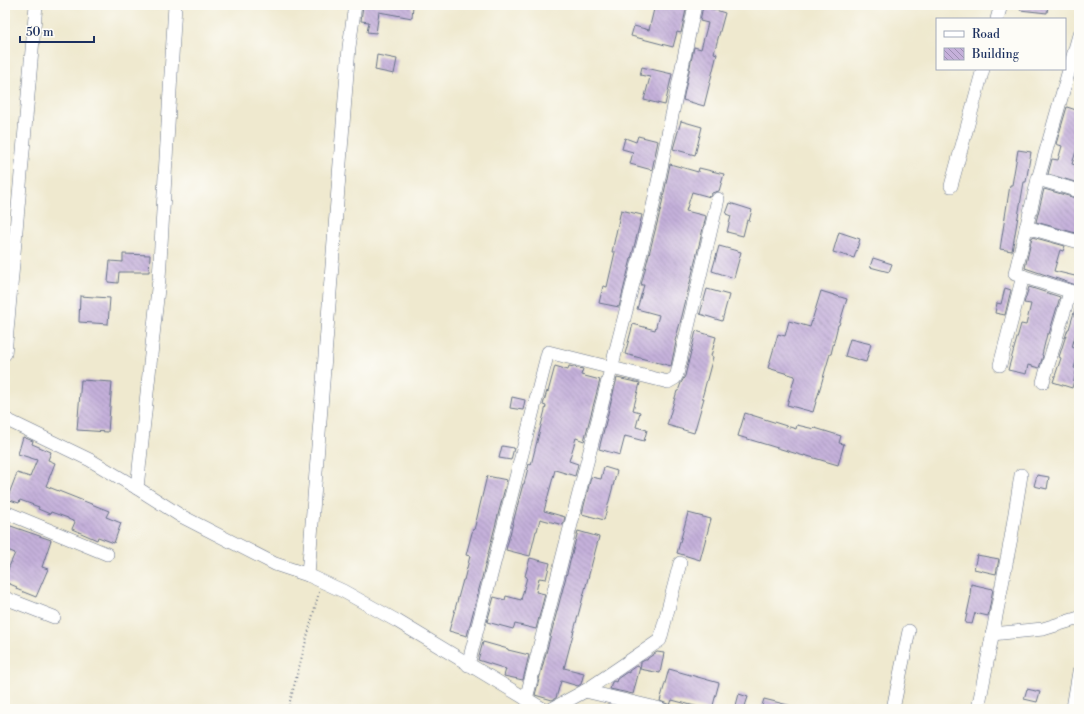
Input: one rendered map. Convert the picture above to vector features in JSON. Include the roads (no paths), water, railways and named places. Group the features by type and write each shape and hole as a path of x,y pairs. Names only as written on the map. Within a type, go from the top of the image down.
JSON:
{"street":[{"path":"5,354 36,5"},
{"path":"137,488 159,279 175,5"},
{"path":"308,576 349,47 355,5"},
{"path":"526,699 652,206 695,5"},
{"path":"998,18 1001,5"},
{"path":"1044,382 1074,293 1015,274 1038,179 1079,35"},
{"path":"951,186 984,70"},
{"path":"1038,179 1079,191"},
{"path":"468,664 548,352 668,382 675,378 718,199"},
{"path":"1026,227 1079,242"},
{"path":"1000,365 1023,276"},
{"path":"5,419 90,460 181,516 275,564 344,591 397,621 543,709"},
{"path":"978,709 1011,538 1021,475"},
{"path":"5,512 107,554"},
{"path":"552,709 585,692 660,640 680,563"},
{"path":"5,598 54,617"},
{"path":"992,634 1043,629 1079,618"},
{"path":"893,709 909,631"},
{"path":"1073,708 1079,672"},
{"path":"585,692 661,709"}]}
